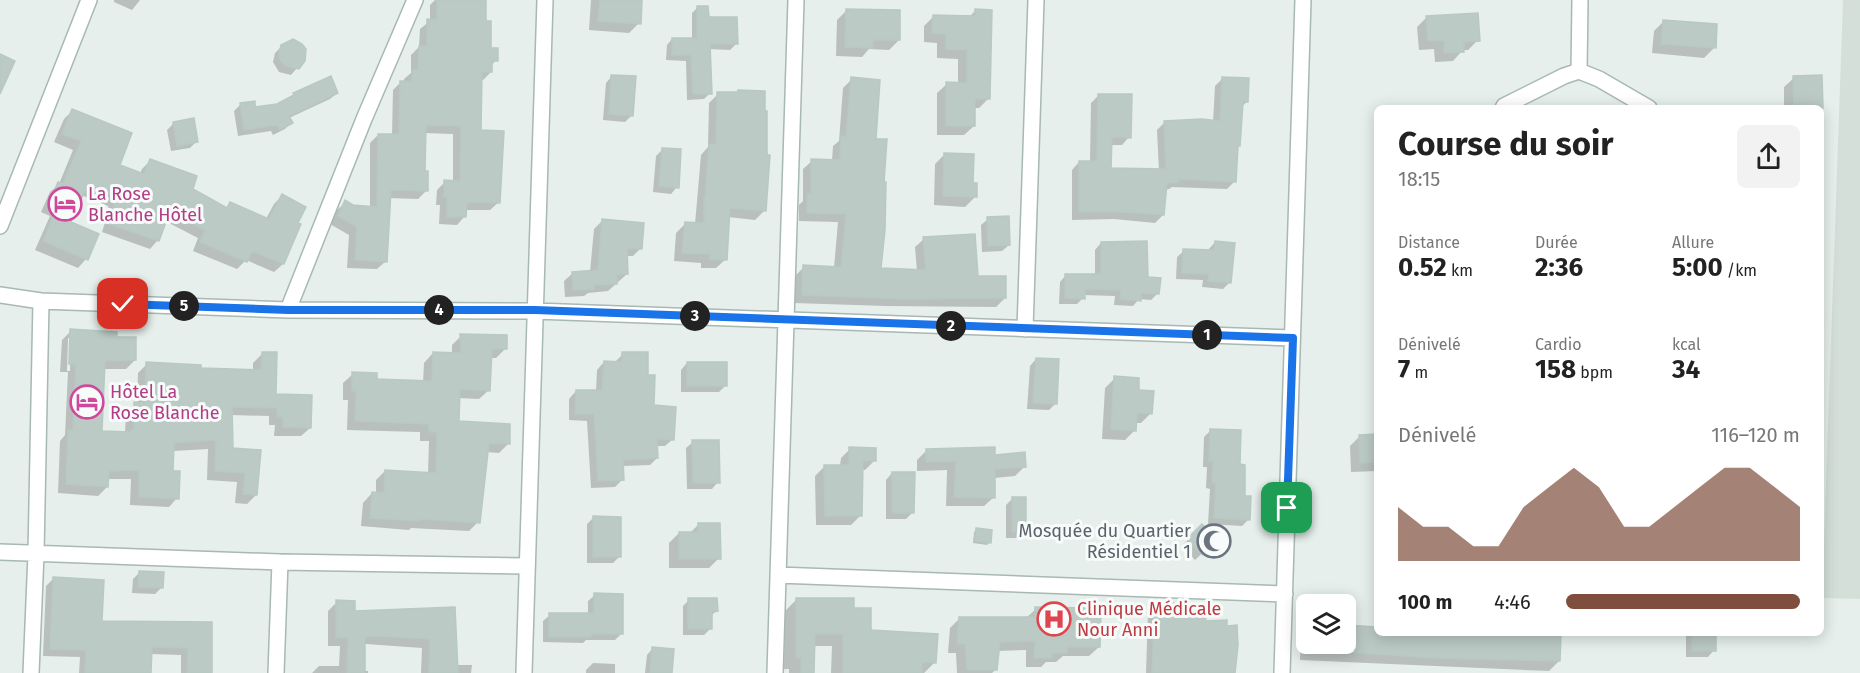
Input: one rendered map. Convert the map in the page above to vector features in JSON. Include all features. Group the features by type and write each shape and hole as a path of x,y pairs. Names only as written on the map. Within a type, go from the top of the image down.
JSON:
{"street":[{"path":"0,226 89,0"},
{"path":"288,310 364,119 415,0"},
{"path":"524,673 545,0"},
{"path":"775,673 796,0"},
{"path":"1024,329 1036,0"},
{"path":"1282,673 1303,0"},
{"path":"1579,71 1580,0"},
{"path":"1506,105 1564,76 1579,71 1599,79 1643,105"},
{"path":"0,295 41,301 288,310 535,310 1293,338"},
{"path":"31,673 36,554 41,301"},
{"path":"0,552 280,562 527,566"},
{"path":"276,673 280,562"},
{"path":"778,575 1285,594"}],"shaded area":[{"path":"1843,0 1860,0 1860,599 1824,598 1824,541"}],"building":[{"path":"437,0 486,0 486,21 491,21 491,48 498,48 498,61 492,61 492,72 482,72 481,130 504,131 500,203 467,202 466,217 447,217 444,180 460,181 461,126 426,125 425,171 428,171 428,191 391,190 387,262 355,260 357,227 338,216 345,200 353,205 377,207 378,134 399,134 400,81 412,81 412,70 418,70 419,46 427,46 427,19 437,20"},
{"path":"600,0 642,0 641,24 598,21"},
{"path":"697,6 708,6 709,17 737,17 738,44 710,44 712,94 693,94 691,55 672,55 672,38 697,38"},
{"path":"846,9 900,10 900,40 873,40 873,48 845,47"},
{"path":"975,9 992,10 990,99 975,99 975,126 946,126 946,82 967,83 967,50 946,49 946,34 932,33 933,15 975,16"},
{"path":"1478,13 1480,41 1464,42 1464,52 1444,53 1444,40 1428,41 1426,16"},
{"path":"1663,20 1717,24 1716,48 1661,44"},
{"path":"293,39 306,49 305,61 299,69 286,66 279,55 281,45"},
{"path":"0,54 15,61 0,94"},
{"path":"611,75 636,76 633,116 609,114"},
{"path":"1822,75 1823,105 1794,105 1793,76"},
{"path":"331,76 338,93 289,116 293,123 280,130 277,125 244,130 240,103 255,101 255,107 277,104 294,95 293,93"},
{"path":"851,77 880,80 876,139 887,139 884,182 886,182 885,230 881,268 926,270 923,237 975,234 978,276 1006,276 1006,298 905,299 802,295 803,265 841,267 846,214 807,213 807,194 811,194 811,159 840,160 841,136 846,137"},
{"path":"1222,77 1249,78 1248,102 1243,102 1236,182 1178,179 1179,182 1167,183 1164,215 1079,212 1079,161 1097,161 1098,94 1132,94 1131,138 1112,137 1111,168 1166,169 1164,121 1202,119 1220,121"},
{"path":"738,90 765,91 767,155 770,155 766,211 730,208 727,260 709,259 710,254 682,253 685,222 704,223 709,144 716,144 717,92 738,92"},
{"path":"72,109 132,133 120,165 144,174 150,159 197,176 193,189 227,208 230,202 269,219 282,194 306,207 284,264 252,251 247,262 200,242 205,230 170,211 159,241 109,224 116,198 87,186 71,222 99,234 88,260 43,241 57,207 49,204 58,182 63,184 81,141 62,134"},
{"path":"194,118 198,142 177,146 173,122"},
{"path":"662,148 681,149 679,188 659,186"},
{"path":"944,153 974,154 973,183 977,183 977,197 943,196"},
{"path":"1009,216 1010,245 988,246 987,217"},
{"path":"602,219 644,223 642,249 627,248 628,274 617,275 617,284 594,285 594,289 573,290 572,272 598,270"},
{"path":"1147,241 1148,277 1161,278 1159,294 1141,293 1141,301 1120,299 1121,290 1085,289 1085,299 1065,298 1065,274 1101,274 1101,242"},
{"path":"1215,241 1235,243 1231,283 1208,281 1209,274 1182,273 1183,249 1214,250"},
{"path":"70,329 117,332 117,337 136,337 136,360 105,361 102,431 130,432 134,430 134,402 145,403 146,362 201,365 201,368 261,370 262,352 277,352 276,394 312,395 311,428 283,427 283,417 277,417 277,408 232,407 233,448 261,450 257,495 243,494 245,473 215,471 216,440 174,443 173,471 180,471 179,499 139,497 139,470 109,471 108,487 66,484 68,430 73,430 76,364 69,364"},
{"path":"460,334 507,335 507,349 492,349 490,391 460,389 459,421 510,424 510,444 489,443 480,523 370,518 372,492 384,493 385,470 436,473 437,432 429,432 429,424 355,421 356,391 352,391 352,372 377,373 377,379 432,381 433,352 461,353"},
{"path":"622,352 648,352 648,375 655,375 654,405 676,407 674,440 657,439 658,458 623,460 624,480 598,481 594,414 575,414 576,390 602,390 604,361 622,362"},
{"path":"1036,358 1059,359 1057,404 1033,403"},
{"path":"687,362 727,362 727,386 687,386"},
{"path":"1114,376 1139,378 1139,390 1154,391 1152,414 1137,413 1136,431 1111,429"},
{"path":"1210,429 1241,430 1240,464 1245,465 1245,496 1251,496 1250,520 1214,518 1216,483 1212,483 1213,461 1209,461"},
{"path":"1374,434 1374,462 1360,463 1359,435"},
{"path":"692,440 719,440 720,483 693,483"},
{"path":"849,447 876,448 876,461 863,461 862,516 825,516 824,465 849,465"},
{"path":"995,447 995,455 1025,452 1026,467 995,469 995,498 954,497 956,461 926,462 926,449"},
{"path":"892,472 915,472 914,513 892,513"},
{"path":"1012,497 1026,497 1026,532 1012,532"},
{"path":"593,516 621,517 621,557 593,557"},
{"path":"698,523 720,523 721,559 679,559 679,532 698,532"},
{"path":"1202,524 1218,540 1203,555 1187,539"},
{"path":"976,528 992,530 991,543 975,541"},
{"path":"139,571 164,572 163,588 138,587"},
{"path":"53,577 104,580 102,621 212,622 212,673 187,673 188,648 152,647 151,673 85,673 86,650 50,649"},
{"path":"594,593 623,594 623,634 549,637 549,613 594,613"},
{"path":"688,598 717,598 718,611 712,612 712,629 688,629"},
{"path":"796,598 854,598 854,608 871,608 871,630 938,634 936,663 922,662 922,673 843,673 843,634 815,634 814,673 801,673 801,658 796,658"},
{"path":"336,600 355,601 355,611 455,607 458,673 429,673 430,639 376,636 365,637 365,673 347,673 348,638 336,637"},
{"path":"1155,602 1179,603 1179,611 1205,610 1206,621 1227,620 1227,626 1237,625 1238,645 1235,673 1152,673"},
{"path":"1035,607 1087,608 1087,613 1101,612 1100,647 1067,647 1067,653 1052,653 1052,658 1034,658 1035,641 1000,642 997,670 967,670 965,644 957,644 959,617 1035,617"},
{"path":"1356,626 1374,627 1374,636 1561,636 1560,661 1436,658 1356,653"},
{"path":"1692,636 1716,636 1716,651 1692,651"},
{"path":"652,647 674,649 672,673 650,673"}],"place":[{"name":"La Rose Blanche Hôtel","path":"65,204"},
{"name":"Hôtel La Rose Blanche","path":"87,402"},
{"name":"Mosquée du Quartier Résidentiel 1","path":"1214,541"},
{"name":"Clinique Médicale Nour Anni","path":"1054,619"}],"route":[{"path":"123,304 288,310 535,310 1293,338 1287,508"}]}
